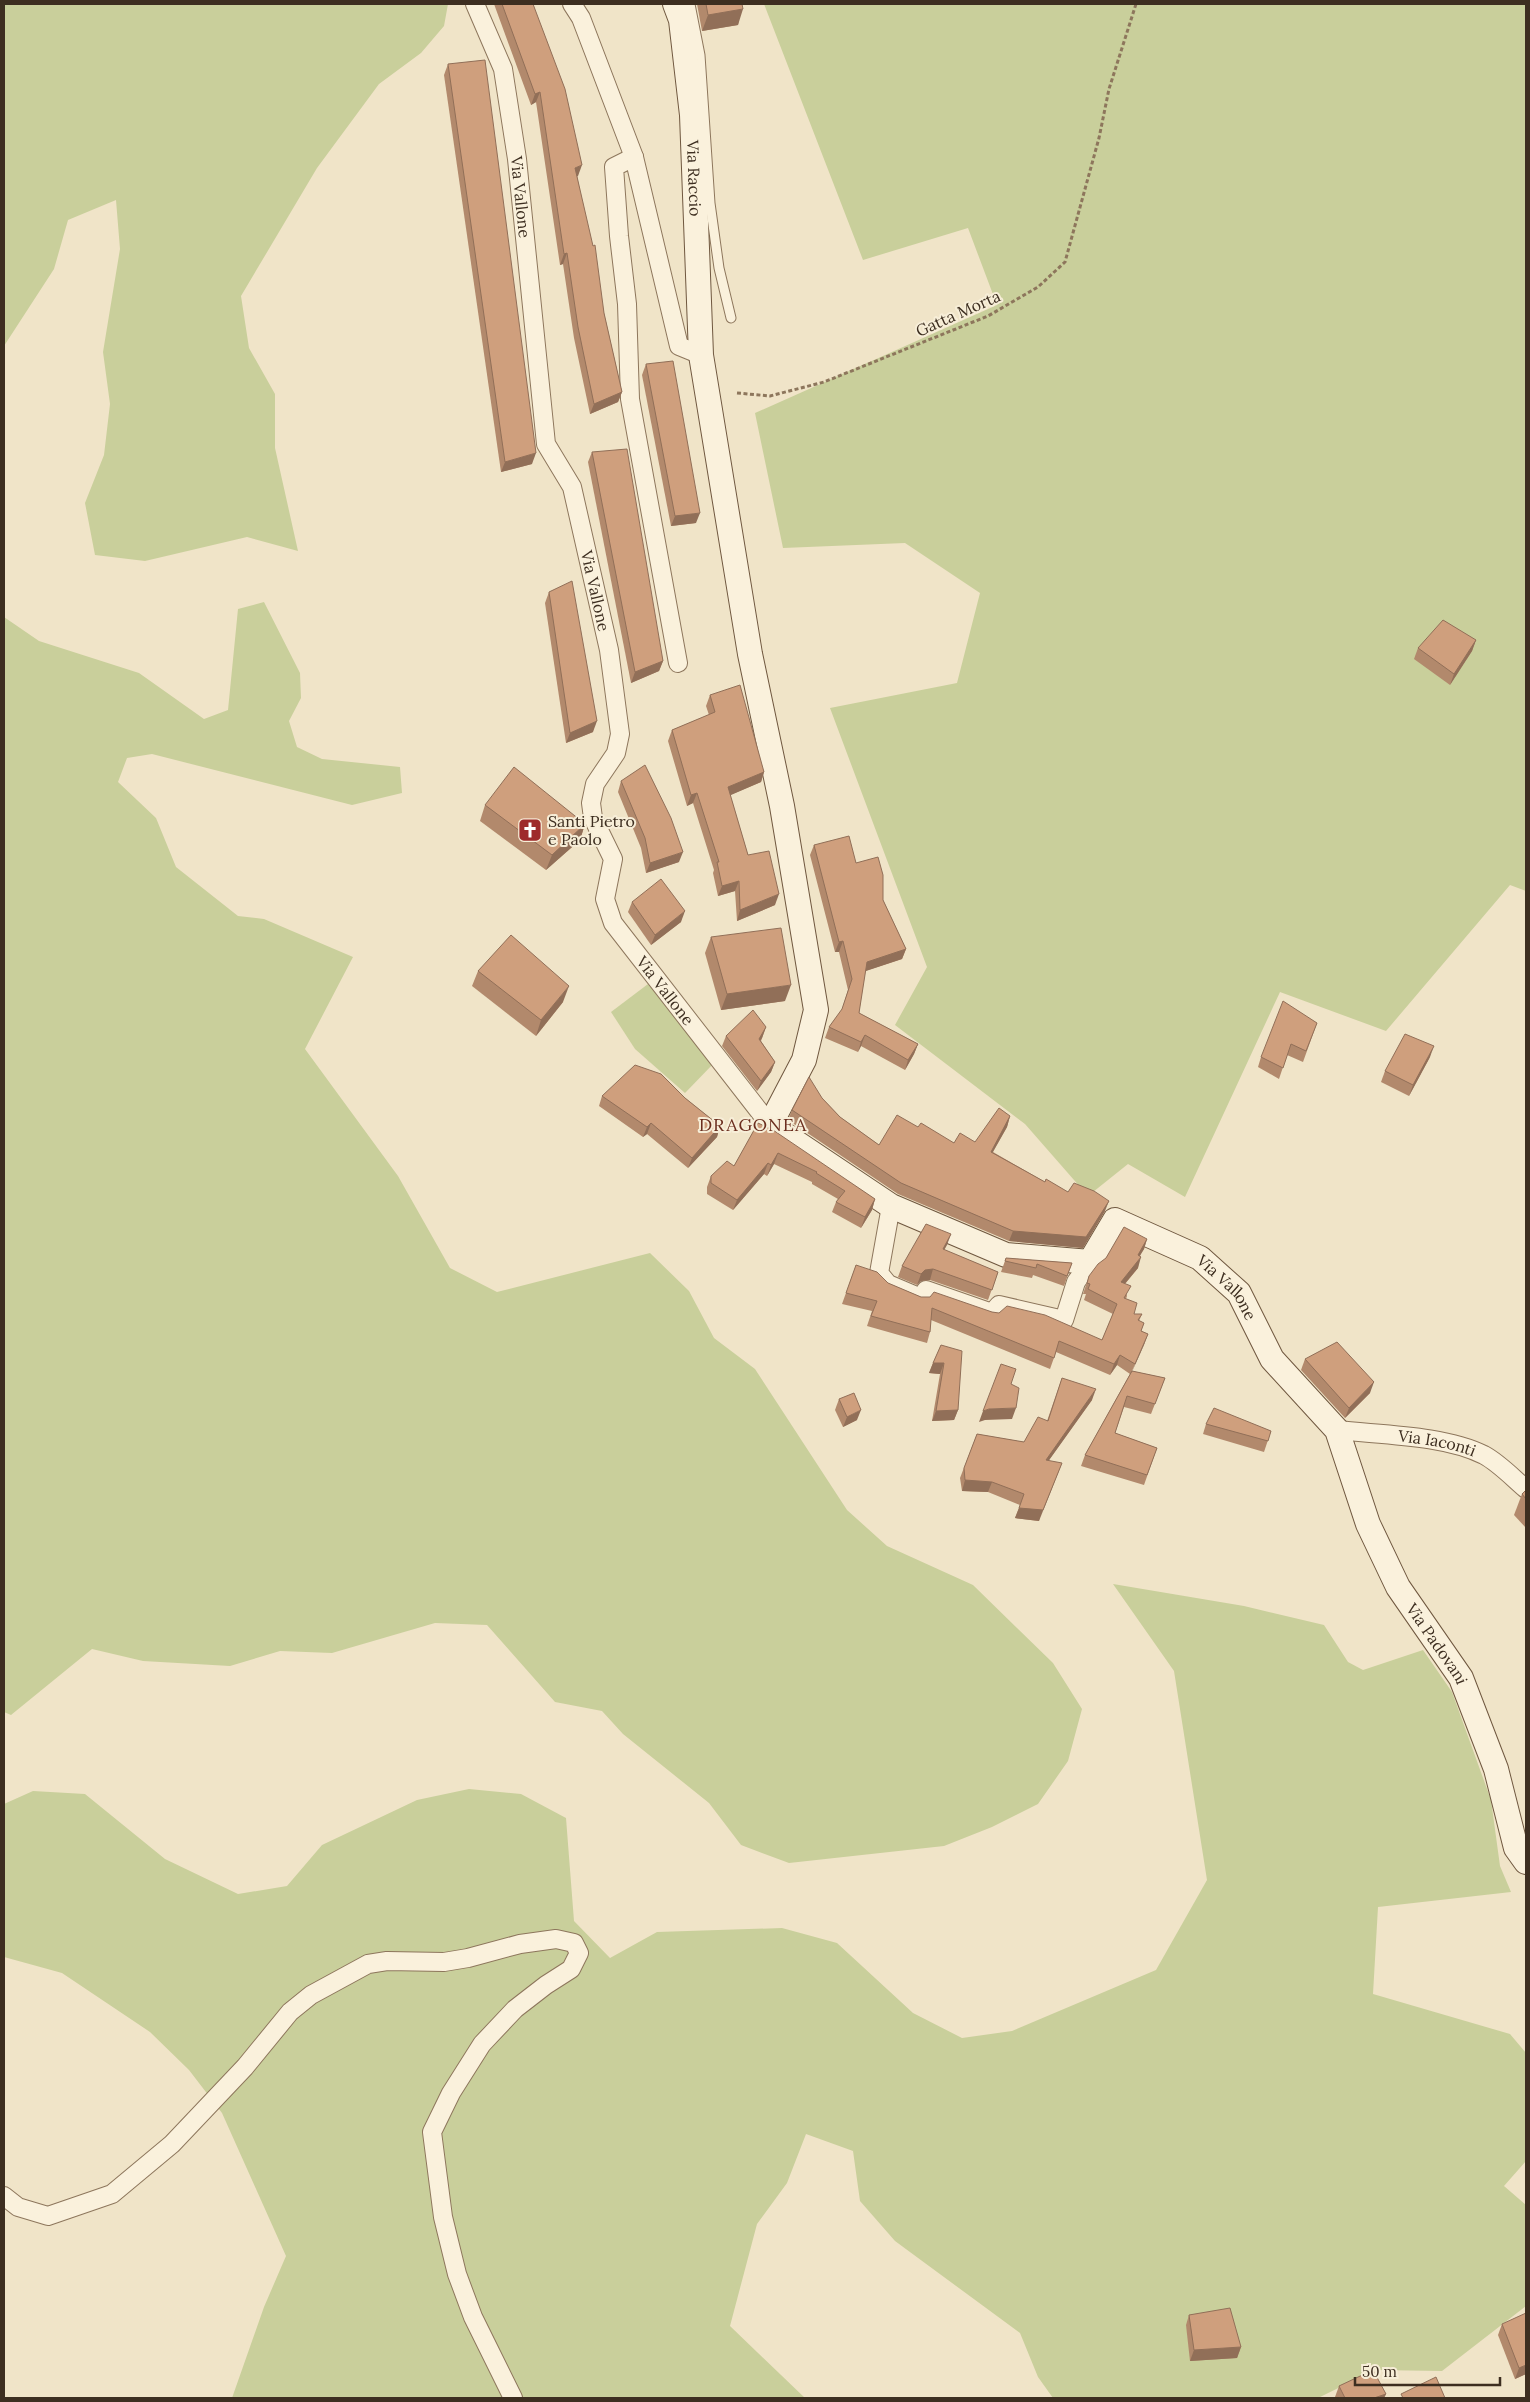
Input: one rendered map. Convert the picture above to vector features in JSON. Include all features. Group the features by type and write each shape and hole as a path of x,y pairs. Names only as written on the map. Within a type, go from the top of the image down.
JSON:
{"street":[{"name":"Via Vallone","path":"476,4 503,69 517,159 546,444 572,487 609,650 620,734 616,753 595,784 591,803 593,818 613,859 605,899 612,923 770,1125 891,1206 1006,1255 1090,1262"},
{"path":"572,4 581,18 634,157 679,346 701,355 750,654 782,806 816,1010 804,1060 770,1125"},
{"name":"Via Raccio","path":"675,4 681,20 692,115 701,355"},
{"path":"634,157 614,167 619,236 627,304 630,399 678,663"},
{"name":"Via Vallone","path":"891,1206 879,1273 888,1284 921,1298 926,1290 992,1313 999,1305 1064,1320 1076,1282 1114,1220 1200,1258 1239,1293 1272,1359 1337,1430"},
{"name":"Via Iaconti","path":"1337,1430 1438,1441 1485,1455 1526,1489"},
{"name":"Via Padovani","path":"1337,1430 1368,1524 1398,1587 1461,1678 1496,1769 1516,1848 1526,1862"},
{"path":"4,2196 18,2208 48,2216 112,2194 172,2144 245,2067 290,2012 311,1995 368,1964 387,1961 444,1962 468,1958 520,1944 556,1939 574,1942 579,1953 572,1969 546,1985 515,2009 482,2044 451,2093 432,2132 443,2218 457,2274 473,2317 514,2398"}],"lane":[{"path":"690,4 700,55 710,204 720,268 731,318"}],"path":[{"name":"Gatta Morta","path":"737,392 770,396 824,382 988,316 1038,287 1065,262 1100,138 1109,89 1136,4"}],"green space":[{"path":"4,4 448,4 444,26 421,53 379,84 317,168 241,296 249,348 275,394 275,448 298,551 247,537 145,561 95,555 85,503 104,455 110,404 103,352 120,249 116,200 68,220 54,269 4,346"},
{"path":"764,4 1526,4 1526,891 1510,885 1386,1031 1280,992 1185,1197 1128,1164 1088,1196 1025,1124 895,1025 927,967 830,708 957,683 980,593 905,543 783,548 755,413 997,305 968,228 863,260"},
{"path":"264,602 300,673 301,698 289,721 297,747 322,759 400,767 402,793 352,805 152,754 127,758 118,782 156,818 176,867 238,916 264,919 353,957 305,1049 398,1176 450,1268 497,1292 650,1253 689,1291 714,1338 755,1369 847,1510 887,1546 973,1585 1053,1663 1082,1709 1068,1761 1038,1804 992,1827 944,1846 789,1863 741,1845 709,1803 623,1734 602,1711 555,1702 487,1625 435,1623 332,1653 280,1651 230,1666 143,1661 92,1649 11,1715 4,1712 4,617 39,641 139,673 204,719 228,710 238,609"},
{"path":"652,981 715,1062 685,1093 635,1049 611,1012"},
{"path":"1113,1584 1244,1606 1324,1625 1348,1662 1363,1670 1423,1650 1452,1692 1491,1800 1500,1866 1511,1892 1378,1907 1373,1994 1510,2034 1526,2053 1526,2161 1504,2186 1526,2205 1526,2306 1442,2371 1375,2370 1318,2398 1053,2398 1038,2377 1020,2333 895,2241 860,2201 853,2151 806,2134 787,2183 757,2224 730,2326 805,2398 232,2398 264,2307 286,2256 222,2113 189,2070 150,2032 62,1973 4,1957 4,1804 33,1791 85,1794 165,1859 238,1894 287,1886 322,1845 417,1800 469,1789 521,1794 566,1818 574,1921 610,1958 657,1932 782,1928 837,1943 913,2013 962,2038 1012,2031 1156,1970 1207,1880 1174,1671"}],"building":[{"path":"502,4 533,4 565,89 582,165 575,168 593,246 595,245 604,313 622,392 594,404 578,327 567,253 564,254 540,92 535,94"},
{"path":"706,4 742,4 743,9 708,15"},
{"path":"485,60 536,453 505,462 448,64"},
{"path":"673,361 700,513 675,516 646,364"},
{"path":"627,449 663,661 635,672 592,452"},
{"path":"572,581 597,721 570,733 549,592"},
{"path":"1443,620 1476,640 1454,674 1418,648"},
{"path":"740,685 764,772 728,787 748,855 769,851 779,894 740,910 739,881 722,886 717,862 719,862 697,793 691,795 672,730 715,712 710,695"},
{"path":"645,765 671,818 683,852 650,863 645,838 621,781"},
{"name":"Santi Pietro e Paolo","path":"514,767 585,824 552,855 485,805"},
{"path":"849,836 856,863 878,857 883,875 883,900 906,949 867,962 859,1013 918,1044 908,1060 865,1035 861,1042 829,1027 842,1009 852,979 843,941 839,942 814,845"},
{"path":"661,879 685,911 655,935 632,902"},
{"path":"781,928 791,985 727,994 711,937"},
{"path":"511,935 569,986 541,1020 478,971"},
{"path":"1283,1001 1317,1023 1306,1051 1291,1044 1283,1068 1261,1057"},
{"path":"753,1010 766,1027 759,1039 775,1062 761,1081 726,1036"},
{"path":"1405,1034 1434,1046 1413,1085 1385,1071"},
{"path":"635,1065 661,1074 685,1098 720,1126 692,1158 651,1123 647,1127 602,1096"},
{"path":"809,1077 822,1098 840,1117 879,1145 897,1115 918,1127 921,1123 954,1143 960,1133 975,1142 999,1108 1010,1116 991,1152 1045,1182 1046,1179 1068,1192 1074,1183 1094,1191 1109,1201 1086,1237 1013,1231 901,1183 792,1110"},
{"path":"758,1123 773,1130 875,1199 865,1217 836,1202 845,1191 817,1172 778,1153 771,1165 768,1163 737,1200 711,1183 711,1176 727,1161 734,1166"},
{"path":"926,1224 951,1234 943,1249 998,1272 992,1290 933,1269 925,1270 921,1274 902,1266"},
{"path":"1124,1227 1147,1239 1138,1255 1141,1257 1121,1282 1131,1286 1124,1298 1137,1303 1134,1314 1142,1314 1138,1320 1144,1323 1141,1331 1148,1334 1135,1364 1120,1355 1114,1364 1059,1341 1054,1358 932,1308 930,1332 871,1316 877,1301 846,1293 856,1265 877,1272 888,1283 921,1297 930,1297 934,1292 992,1312 999,1313 1007,1306 1045,1315 1102,1340 1117,1304 1088,1289 1090,1284 1087,1283 1089,1276 1098,1264 1106,1258"},
{"path":"1006,1258 1072,1263 1067,1276 1037,1264 1036,1268 1005,1261"},
{"path":"1337,1342 1374,1382 1349,1408 1305,1359"},
{"path":"941,1345 962,1351 958,1410 936,1411 944,1363 933,1363"},
{"path":"1001,1364 1016,1369 1011,1384 1019,1388 1016,1408 983,1411"},
{"path":"1132,1371 1165,1378 1155,1404 1127,1396 1115,1433 1157,1448 1147,1475 1085,1455"},
{"path":"1062,1378 1096,1389 1046,1460 1062,1463 1043,1510 1019,1508 1024,1494 992,1482 965,1480 964,1468 977,1434 1024,1442 1038,1417 1048,1421"},
{"path":"854,1393 861,1410 847,1417 839,1399"},
{"path":"1214,1408 1271,1431 1268,1441 1206,1424"},
{"path":"1526,1490 1526,1499 1522,1494"},
{"path":"1230,2308 1241,2347 1194,2350 1189,2315"},
{"path":"1526,2313 1526,2365 1519,2368 1502,2324"},
{"path":"1373,2370 1386,2394 1374,2398 1345,2398 1339,2386"},
{"path":"1436,2377 1445,2398 1403,2398 1401,2394"}],"place":[{"name":"Santi Pietro e Paolo","path":"530,830"}],"district":[{"name":"DRAGONEA","path":"753,1125"}]}
